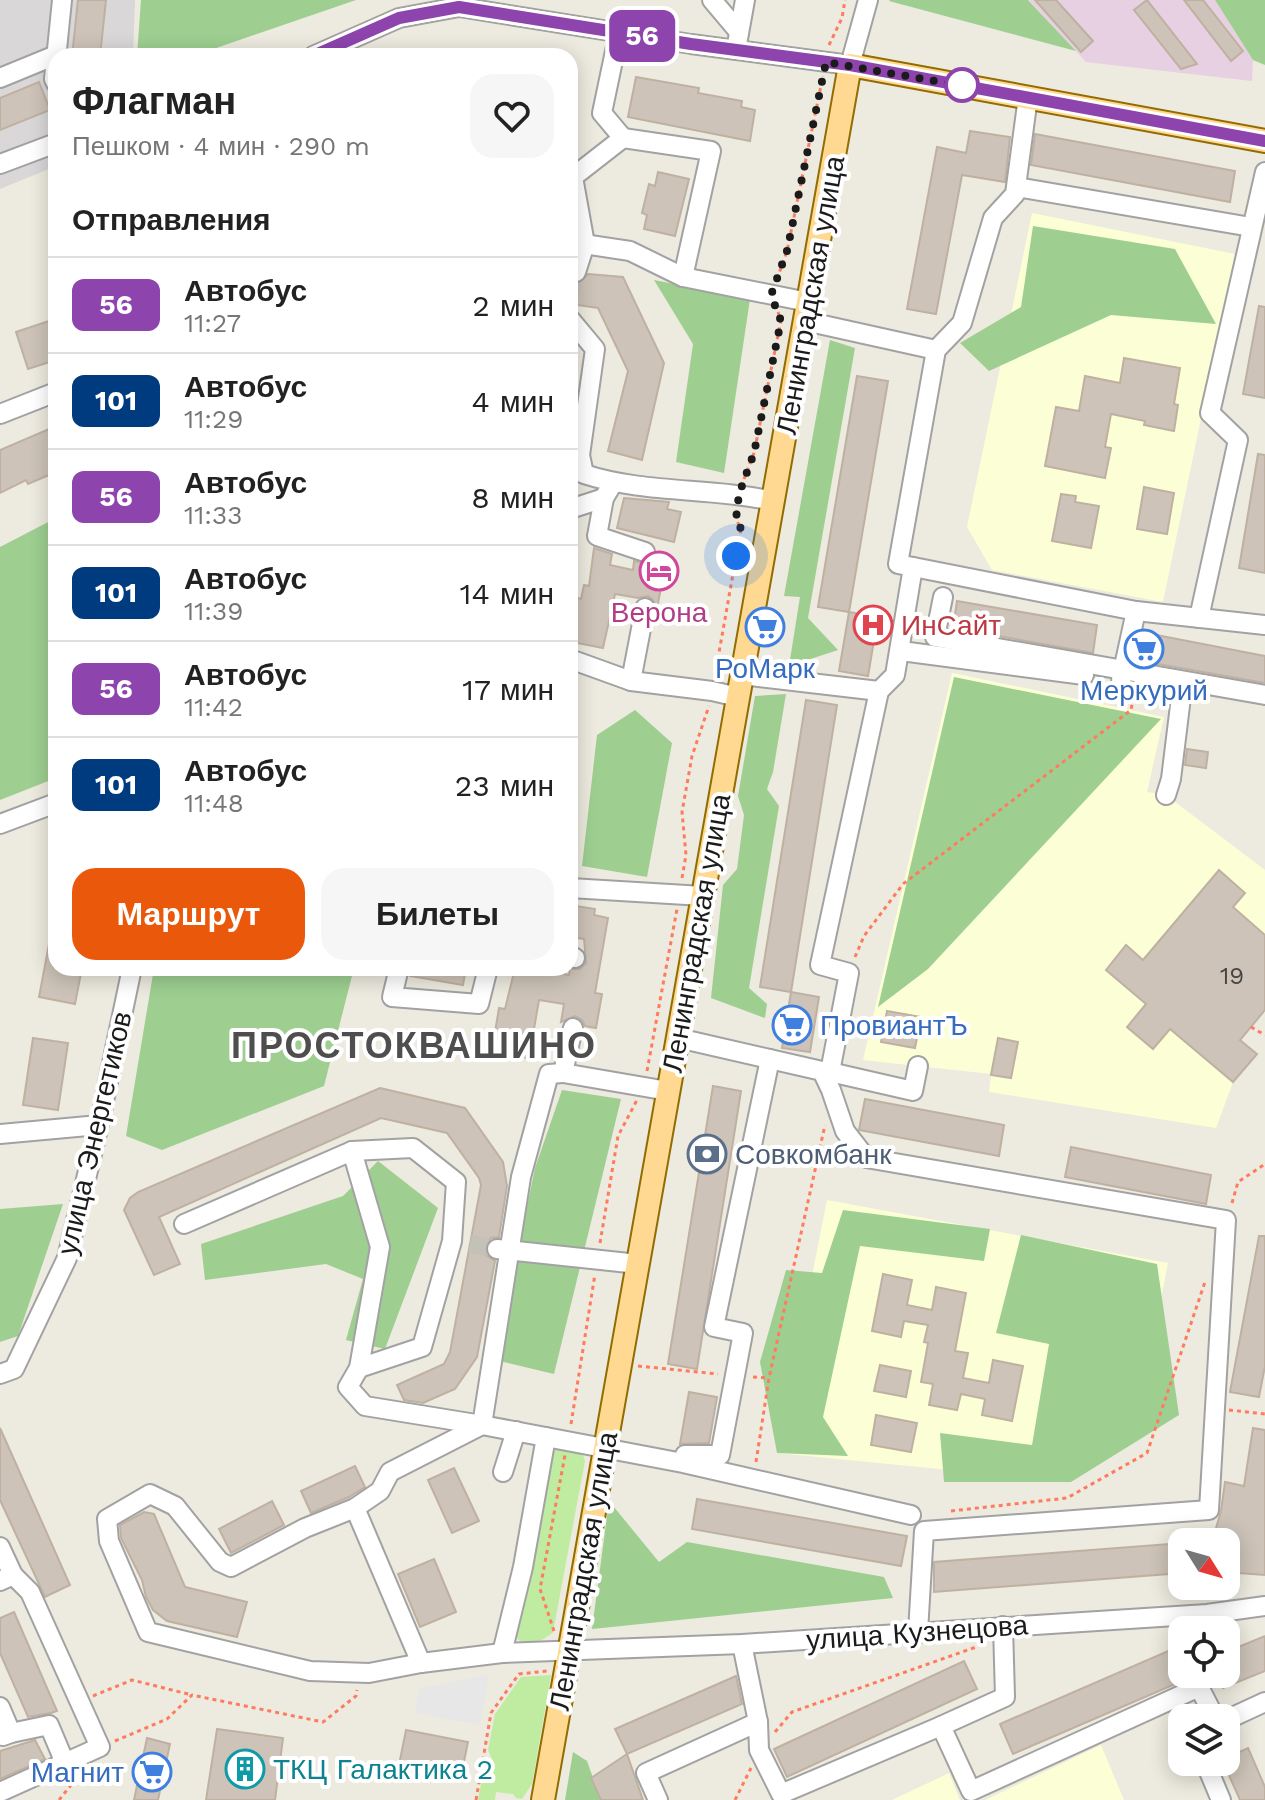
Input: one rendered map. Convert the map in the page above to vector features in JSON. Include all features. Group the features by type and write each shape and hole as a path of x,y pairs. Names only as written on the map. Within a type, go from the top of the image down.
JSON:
{"main road":[{"path":"850,65 1265,141"},
{"name":"Ленинградская улица","path":"543,1800 561,1651 605,1448 850,65"}],"street":[{"path":"57,48 62,0"},
{"path":"712,0 738,41"},
{"path":"738,41 745,0"},
{"path":"331,48 399,18 459,7 619,32 738,41 850,65 868,0"},
{"path":"619,32 602,113 623,138 711,151 683,277"},
{"path":"0,78 48,58"},
{"path":"1028,97 1015,194 993,218 962,323 936,350 898,564 1136,611 1265,625"},
{"path":"578,172 623,138"},
{"path":"0,164 48,146"},
{"path":"1199,618 1238,440 1210,413 1265,172"},
{"path":"1017,187 1251,227"},
{"path":"578,243 630,251 683,277 771,295 807,312 936,350"},
{"path":"578,329 595,349 580,455 584,474 608,490"},
{"path":"0,414 48,395"},
{"path":"608,490 597,536 645,552"},
{"path":"578,506 608,490 739,494 773,501"},
{"path":"913,567 901,651 895,675 879,691 820,965 849,973 828,1078 845,1131 866,1158 1226,1220 1209,1510 924,1531 918,1632"},
{"path":"943,597 935,637 1182,689 1265,703"},
{"path":"631,681 645,608"},
{"path":"1127,677 1136,611"},
{"path":"901,651 1265,695"},
{"path":"578,662 631,681 712,691 740,686 879,691"},
{"path":"1166,795 1171,779 1182,689"},
{"path":"0,824 48,806"},
{"path":"578,888 703,896"},
{"name":"улица Энергетиков","path":"0,1374 14,1369 67,1258 130,976"},
{"path":"397,976 392,997 479,1004 486,976"},
{"path":"563,1073 573,1028"},
{"path":"678,1038 770,1059 828,1078 913,1091 918,1066"},
{"path":"683,1463 685,1455 720,1455 743,1333 714,1327 770,1059"},
{"path":"482,1425 503,1250 549,1074 563,1073 668,1091"},
{"path":"0,1134 99,1125"},
{"path":"184,1224 352,1151 413,1148 456,1182 461,1243 422,1347 359,1368"},
{"path":"352,1151 380,1247 359,1368 348,1387 365,1406 683,1463 911,1515"},
{"path":"503,1250 638,1264"},
{"path":"421,1663 355,1508 380,1491 390,1472 482,1425"},
{"path":"503,1472 516,1431"},
{"path":"502,1653 523,1567 546,1437"},
{"name":"улица Кузнецова","path":"355,1508 305,1528 231,1567 220,1562 175,1506 150,1494 107,1519 109,1541 148,1632 310,1671 359,1673 502,1653 742,1644 918,1632 1003,1632 1168,1624"},
{"path":"0,1547 6,1578 30,1592 100,1747 0,1792"},
{"name":"улица Кузнецова","path":"1231,1616 1265,1606"},
{"path":"742,1644 758,1722 759,1750 781,1794 1005,1697 1003,1632"},
{"path":"941,1726 971,1791 1199,1687 1208,1704"},
{"path":"1240,1714 1265,1702"},
{"path":"0,1707 6,1735 49,1725 65,1763"},
{"path":"658,1800 646,1773 758,1722"},
{"path":"1211,1776 1221,1800"}],"path":[{"path":"476,1800 491,1713 519,1674 550,1671 561,1651 540,1589 568,1441 618,1136 645,1086 680,894 686,855 682,812 692,756 707,717 712,691 741,529 736,519 739,494 754,453 781,321 771,295 787,251 830,39 842,18 845,0"},
{"path":"849,973 864,936 903,884 1131,710 1127,677"},
{"path":"1251,1027 1265,1035"},
{"path":"756,1467 769,1378 828,1078"},
{"path":"1226,1220 1238,1182 1265,1164"},
{"path":"942,1512 1067,1498 1147,1453 1206,1278"},
{"path":"620,1364 769,1378"},
{"path":"1215,1409 1265,1414"},
{"path":"735,1800 759,1750 792,1712 1003,1632"},
{"path":"79,1701 132,1680 323,1722 356,1696 359,1673"},
{"path":"100,1747 167,1719 192,1695"}],"shaded area":[{"path":"0,0 135,0 133,48 48,48 48,169 0,189"},
{"path":"1029,0 1215,0 1253,60 1252,81 1086,62"},
{"path":"1032,213 1235,254 1163,602 992,570 967,527"},
{"path":"952,673 1164,717 1147,792 1166,795 1265,870 1265,1013 1256,1005 1250,1012 1258,1019 1240,1040 1257,1054 1233,1082 1216,1128 989,1092 991,1074 863,1060"},
{"path":"827,1200 1168,1263 1136,1428 1071,1482 777,1453"},
{"path":"489,1675 480,1725 415,1713 420,1688"},
{"path":"1101,1745 1124,1800 985,1800"},
{"path":"949,1773 960,1800 892,1800"}],"green space":[{"path":"141,0 356,0 216,48 138,48"},
{"path":"1028,0 1076,51 889,1"},
{"path":"1215,0 1265,0 1265,65 1253,60"},
{"path":"1033,226 1175,249 1216,324 1111,315 989,371 960,343 1021,307"},
{"path":"654,280 750,299 724,473 676,462 693,344"},
{"path":"830,340 855,348 808,618 838,650 789,666 800,597 784,596"},
{"path":"48,522 48,781 0,800 0,547"},
{"path":"954,677 1161,719 928,969 878,1007"},
{"path":"786,694 773,772 767,789 779,806 749,988 767,1004 765,1018 711,998 723,885 737,869 744,815 738,796 755,696"},
{"path":"635,710 672,743 647,877 582,866 597,735"},
{"path":"153,976 352,976 324,1086 162,1150 126,1136"},
{"path":"562,1090 621,1099 554,1374 495,1360 535,1168"},
{"path":"378,1161 438,1208 385,1349 346,1340 363,1279 326,1264 205,1280 201,1244 343,1196"},
{"path":"63,1204 18,1336 0,1342 0,1209"},
{"path":"843,1210 990,1229 984,1261 860,1246 823,1417 848,1456 777,1453 760,1362 786,1270 822,1273"},
{"path":"1021,1235 1157,1264 1179,1415 1071,1482 944,1482 940,1433 1032,1445 1049,1344 996,1333"},
{"path":"549,1448 582,1452 585,1461 553,1632 537,1642 523,1642 518,1640 516,1633"},
{"path":"609,1501 659,1562 687,1542 884,1577 893,1598 592,1629"},
{"path":"551,1675 532,1784 522,1799 513,1794 496,1792 495,1800 478,1800 482,1780 492,1769 488,1750 495,1714 521,1677"},
{"path":"573,1752 587,1761 601,1800 565,1800"}],"building":[{"path":"78,0 106,0 101,48 73,48"},
{"path":"1035,0 1056,0 1093,41 1081,52"},
{"path":"1147,0 1197,64 1181,69 1134,10"},
{"path":"1184,0 1203,0 1243,51 1231,61"},
{"path":"636,77 699,88 698,93 742,101 741,107 755,110 750,141 628,117"},
{"path":"39,82 48,111 0,130 0,98"},
{"path":"970,131 1010,137 1005,182 962,175 936,314 907,309 937,147 966,153"},
{"path":"1035,134 1235,171 1230,202 1031,165"},
{"path":"658,172 689,179 675,236 644,229 647,215 642,213 649,184 655,186"},
{"path":"588,274 623,277 664,363 642,460 608,451 628,371 598,308 578,305 579,283"},
{"path":"1259,306 1265,307 1265,398 1243,394"},
{"path":"48,321 48,363 28,369 16,332"},
{"path":"1124,358 1180,368 1174,404 1178,405 1174,431 1111,414 1105,447 1111,448 1105,478 1045,466 1056,407 1079,411 1085,376 1120,383"},
{"path":"857,376 888,381 849,612 818,607"},
{"path":"48,429 48,475 28,484 26,480 0,493 0,450"},
{"path":"1258,454 1265,455 1265,573 1239,568"},
{"path":"1144,487 1174,493 1167,534 1137,529"},
{"path":"1061,494 1076,496 1075,502 1099,506 1091,548 1052,541"},
{"path":"624,498 669,502 667,509 681,512 674,542 617,528"},
{"path":"594,548 612,554 610,565 633,570 634,561 647,564 654,559 666,561 657,609 648,596 638,598 615,594 603,648 578,643 578,598 581,599 584,585 589,586"},
{"path":"957,601 1097,625 1093,653 953,628"},
{"path":"849,612 878,617 868,676 839,671"},
{"path":"1146,633 1265,656 1265,683 1141,661"},
{"path":"806,700 837,705 791,992 760,987"},
{"path":"1187,749 1208,752 1206,768 1185,765"},
{"path":"1219,870 1245,893 1233,907 1265,935 1265,1010 1240,1040 1257,1054 1233,1082 1170,1029 1153,1049 1127,1027 1146,1004 1106,970 1126,945 1143,960"},
{"path":"578,906 595,909 594,915 608,918 595,993 602,994 596,1028 585,1026 575,1016 561,1022 564,1004 539,1000 529,1058 498,1053 500,1039 494,1038 499,1008 505,1009 513,976 578,976 578,969 586,963 584,939 578,938"},
{"path":"48,950 48,976 80,976 75,1004 39,997"},
{"path":"410,976 465,976 463,985"},
{"path":"791,992 819,997 810,1052 782,1048"},
{"path":"887,1011 921,1017 915,1048 881,1042"},
{"path":"33,1038 68,1043 58,1110 23,1105"},
{"path":"998,1038 1018,1042 1011,1078 991,1075"},
{"path":"713,1086 741,1091 697,1369 668,1364"},
{"path":"380,1088 465,1108 503,1162 507,1186 499,1237 491,1238 485,1247 486,1255 495,1261 477,1357 455,1389 423,1403 404,1400 397,1385 444,1364 450,1352 481,1185 447,1133 381,1118 159,1217 180,1264 154,1275 124,1210 130,1198 138,1192"},
{"path":"865,1099 1004,1125 999,1156 859,1130"},
{"path":"1071,1147 1211,1175 1206,1204 1065,1177"},
{"path":"1259,1236 1265,1236 1265,1366 1259,1397 1230,1392"},
{"path":"883,1274 912,1280 907,1305 932,1310 936,1287 966,1293 955,1351 968,1353 963,1378 989,1383 993,1360 1023,1366 1012,1421 982,1415 985,1399 961,1394 957,1410 929,1405 933,1384 921,1382 928,1325 904,1321 901,1337 872,1331"},
{"path":"880,1365 911,1371 906,1397 874,1391"},
{"path":"689,1392 717,1397 709,1443 680,1444"},
{"path":"876,1415 917,1423 911,1452 871,1445"},
{"path":"0,1428 70,1585 45,1597 0,1500"},
{"path":"1253,1428 1265,1430 1265,1575 1240,1573 1240,1528 1216,1528 1225,1482 1244,1486"},
{"path":"355,1466 365,1487 311,1513 301,1491"},
{"path":"454,1468 479,1521 452,1533 428,1480"},
{"path":"697,1499 907,1536 901,1566 692,1529"},
{"path":"272,1501 284,1525 231,1553 219,1529"},
{"path":"144,1512 154,1514 185,1587 247,1602 237,1637 167,1621 153,1610 121,1538 120,1525"},
{"path":"1168,1544 1168,1574 934,1592 934,1562"},
{"path":"434,1559 456,1612 420,1627 398,1574"},
{"path":"14,1612 57,1711 28,1717 0,1653 0,1618"},
{"path":"1265,1636 1265,1671 1240,1681 1240,1646"},
{"path":"1168,1651 1168,1687 1013,1754 1000,1724"},
{"path":"964,1661 977,1689 787,1777 774,1749"},
{"path":"736,1676 742,1704 627,1754 615,1729"},
{"name":"ТКЦ Галактика 2","path":"217,1729 283,1738 275,1800 206,1800"},
{"path":"406,1730 468,1742 461,1776 399,1765"},
{"name":"Магнит","path":"147,1738 170,1744 158,1800 134,1800"},
{"path":"35,1740 45,1759 0,1779 0,1751"},
{"path":"1248,1748 1265,1787 1265,1800 1240,1800 1229,1776 1240,1776 1240,1752"},
{"path":"627,1754 643,1800 601,1800 591,1778"}],"tunnel":[{"path":"470,1244 497,1249"}],"bus line":[{"name":"56","path":"331,48 399,18 459,7 691,44 850,65 1265,141"}],"place":[{"name":"Верона","path":"659,571"},
{"name":"ИнСайт","path":"873,625"},
{"name":"РоМарк","path":"765,627"},
{"name":"Меркурий","path":"1144,649"},
{"name":"ПровиантЪ","path":"792,1025"},
{"name":"Совкомбанк","path":"707,1154"},
{"name":"ТКЦ Галактика 2","path":"245,1769"},
{"name":"Магнит","path":"152,1772"}],"district":[{"name":"ПРОСТОКВАШИНО","path":"414,1045"}],"route":[{"path":"736,556 741,529 736,519 739,494 754,453 781,321 771,295 787,251 826,62 969,87 962,85"}]}
